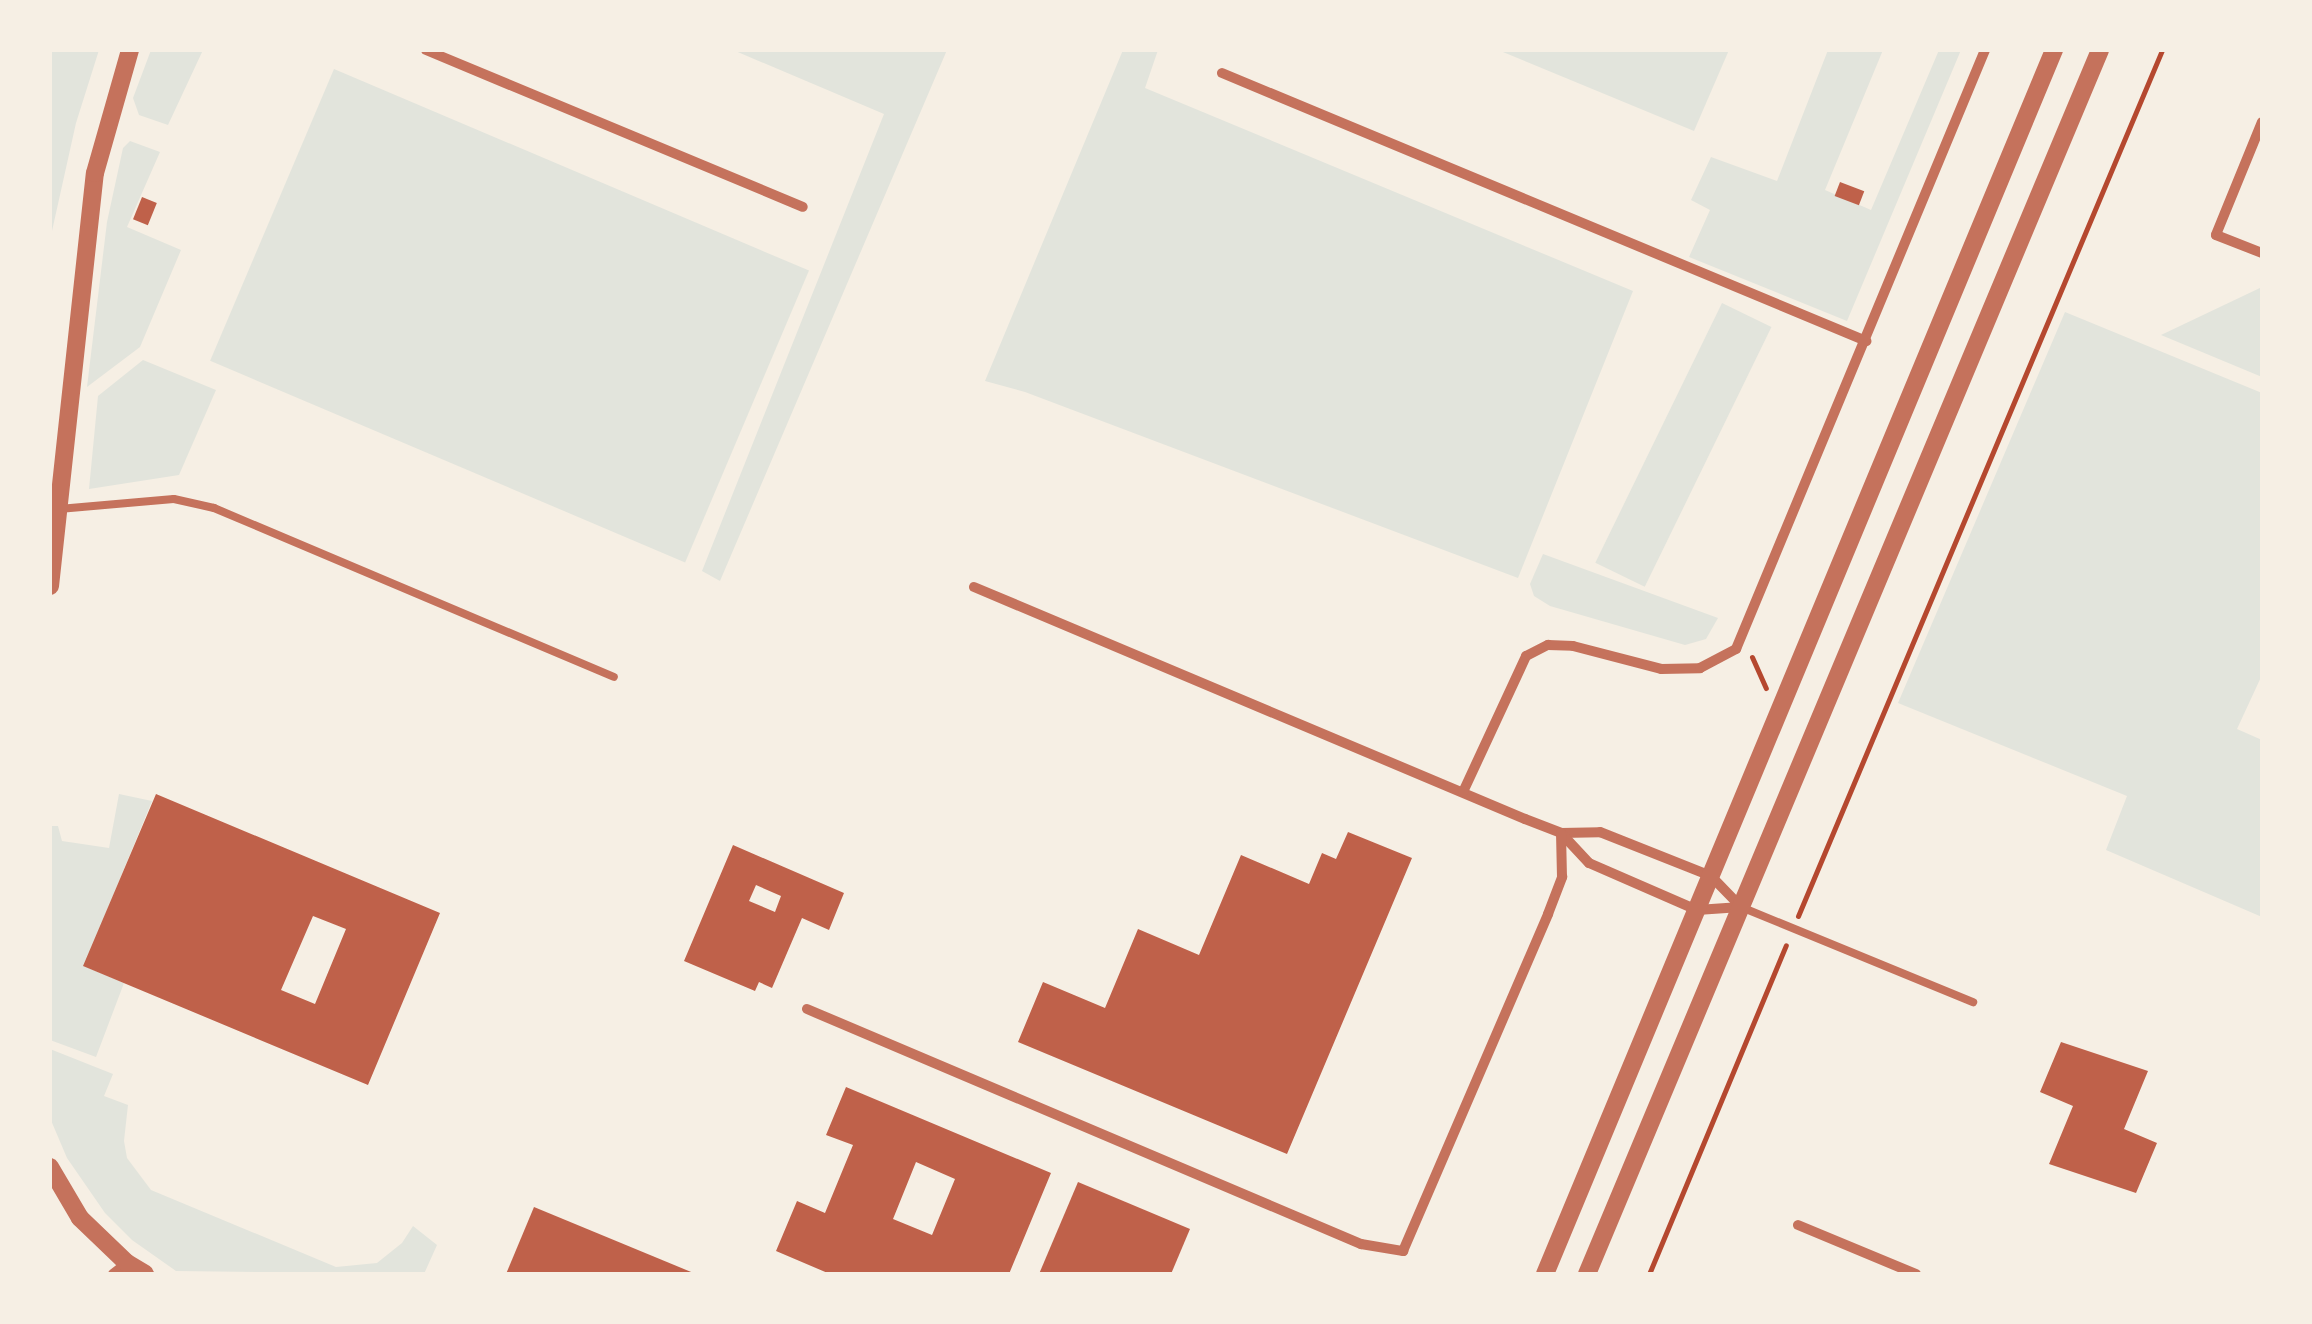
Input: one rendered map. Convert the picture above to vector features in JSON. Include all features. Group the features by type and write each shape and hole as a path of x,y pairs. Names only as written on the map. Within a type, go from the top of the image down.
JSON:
{"street":[{"path":"50,586 96,173 130,50"},
{"path":"426,50 803,207"},
{"path":"1462,792 1526,656 1548,645 1572,646 1661,669 1700,668 1736,649 1985,50"},
{"path":"1545,1274 2054,50"},
{"path":"1586,1274 2100,50"},
{"path":"1222,73 1866,341"},
{"path":"2262,122 2216,235 2262,253"},
{"path":"974,587 1561,832 1600,832 1711,876 1741,907"},
{"path":"1561,832 1589,863 1697,910 1741,907"},
{"path":"807,1009 1361,1244 1403,1251 1562,878 1561,832"},
{"path":"50,1166 80,1218 120,1269 145,1274"},
{"path":"1798,1225 1916,1274"}],"lane":[{"path":"58,510 174,499 214,508 614,677"},
{"path":"1741,907 1973,1002"}],"path":[{"path":"1648,1274 2162,50"},
{"path":"1736,649 1754,658 1760,678 1780,710"}],"shaded area":[{"path":"50,50 99,50 76,123 50,240"},
{"path":"151,50 203,50 168,125 139,115 133,98"},
{"path":"733,50 947,50 720,581 702,571 884,114"},
{"path":"1123,50 1158,50 1145,88 1633,291 1518,578 1025,392 985,381"},
{"path":"1498,50 1729,50 1694,131"},
{"path":"1828,50 1883,50 1825,190 1871,210 1939,50 1961,50 1847,321 1689,257 1710,210 1691,200 1711,157 1777,181"},
{"path":"334,69 809,271 685,562 210,361"},
{"path":"130,141 160,152 127,227 181,250 140,347 87,387 107,222 123,148"},
{"path":"2262,287 2262,377 2161,335"},
{"path":"1722,303 1771,327 1645,587 1595,563"},
{"path":"2065,312 2262,393 2262,675 2237,729 2262,740 2262,917 2106,850 2127,796 1898,703"},
{"path":"143,360 216,390 179,475 89,489 98,396"},
{"path":"1543,554 1718,618 1706,639 1685,645 1550,606 1534,596 1530,584"},
{"path":"119,794 152,801 84,966 124,983 96,1057 50,1040 50,826 58,826 62,841 109,848"},
{"path":"50,1049 113,1074 104,1096 128,1105 124,1141 127,1158 151,1190 336,1267 377,1263 402,1243 413,1226 437,1245 424,1274 176,1271 132,1240 105,1213 67,1158 50,1118"}],"building":[{"path":"1840,182 1864,191 1859,205 1835,196"},
{"path":"142,197 157,203 148,225 133,219"},
{"path":"156,794 440,913 368,1085 83,966","holes":["313,916 346,929 315,1004 281,990"]},
{"path":"1348,832 1412,858 1287,1154 1018,1042 1043,982 1105,1008 1138,929 1199,955 1241,855 1309,884 1322,853 1336,859"},
{"path":"733,845 844,893 829,930 802,918 772,988 759,982 755,991 684,961","holes":["756,885 781,896 775,912 749,901"]},
{"path":"2061,1042 2148,1071 2124,1129 2157,1143 2136,1193 2049,1164 2073,1106 2040,1092"},
{"path":"846,1087 1051,1173 1009,1274 830,1274 776,1251 797,1201 825,1213 853,1145 826,1135","holes":["916,1162 955,1179 932,1235 893,1219"]},
{"path":"1078,1182 1190,1229 1171,1274 1039,1274"},
{"path":"534,1207 696,1274 506,1274"}]}
